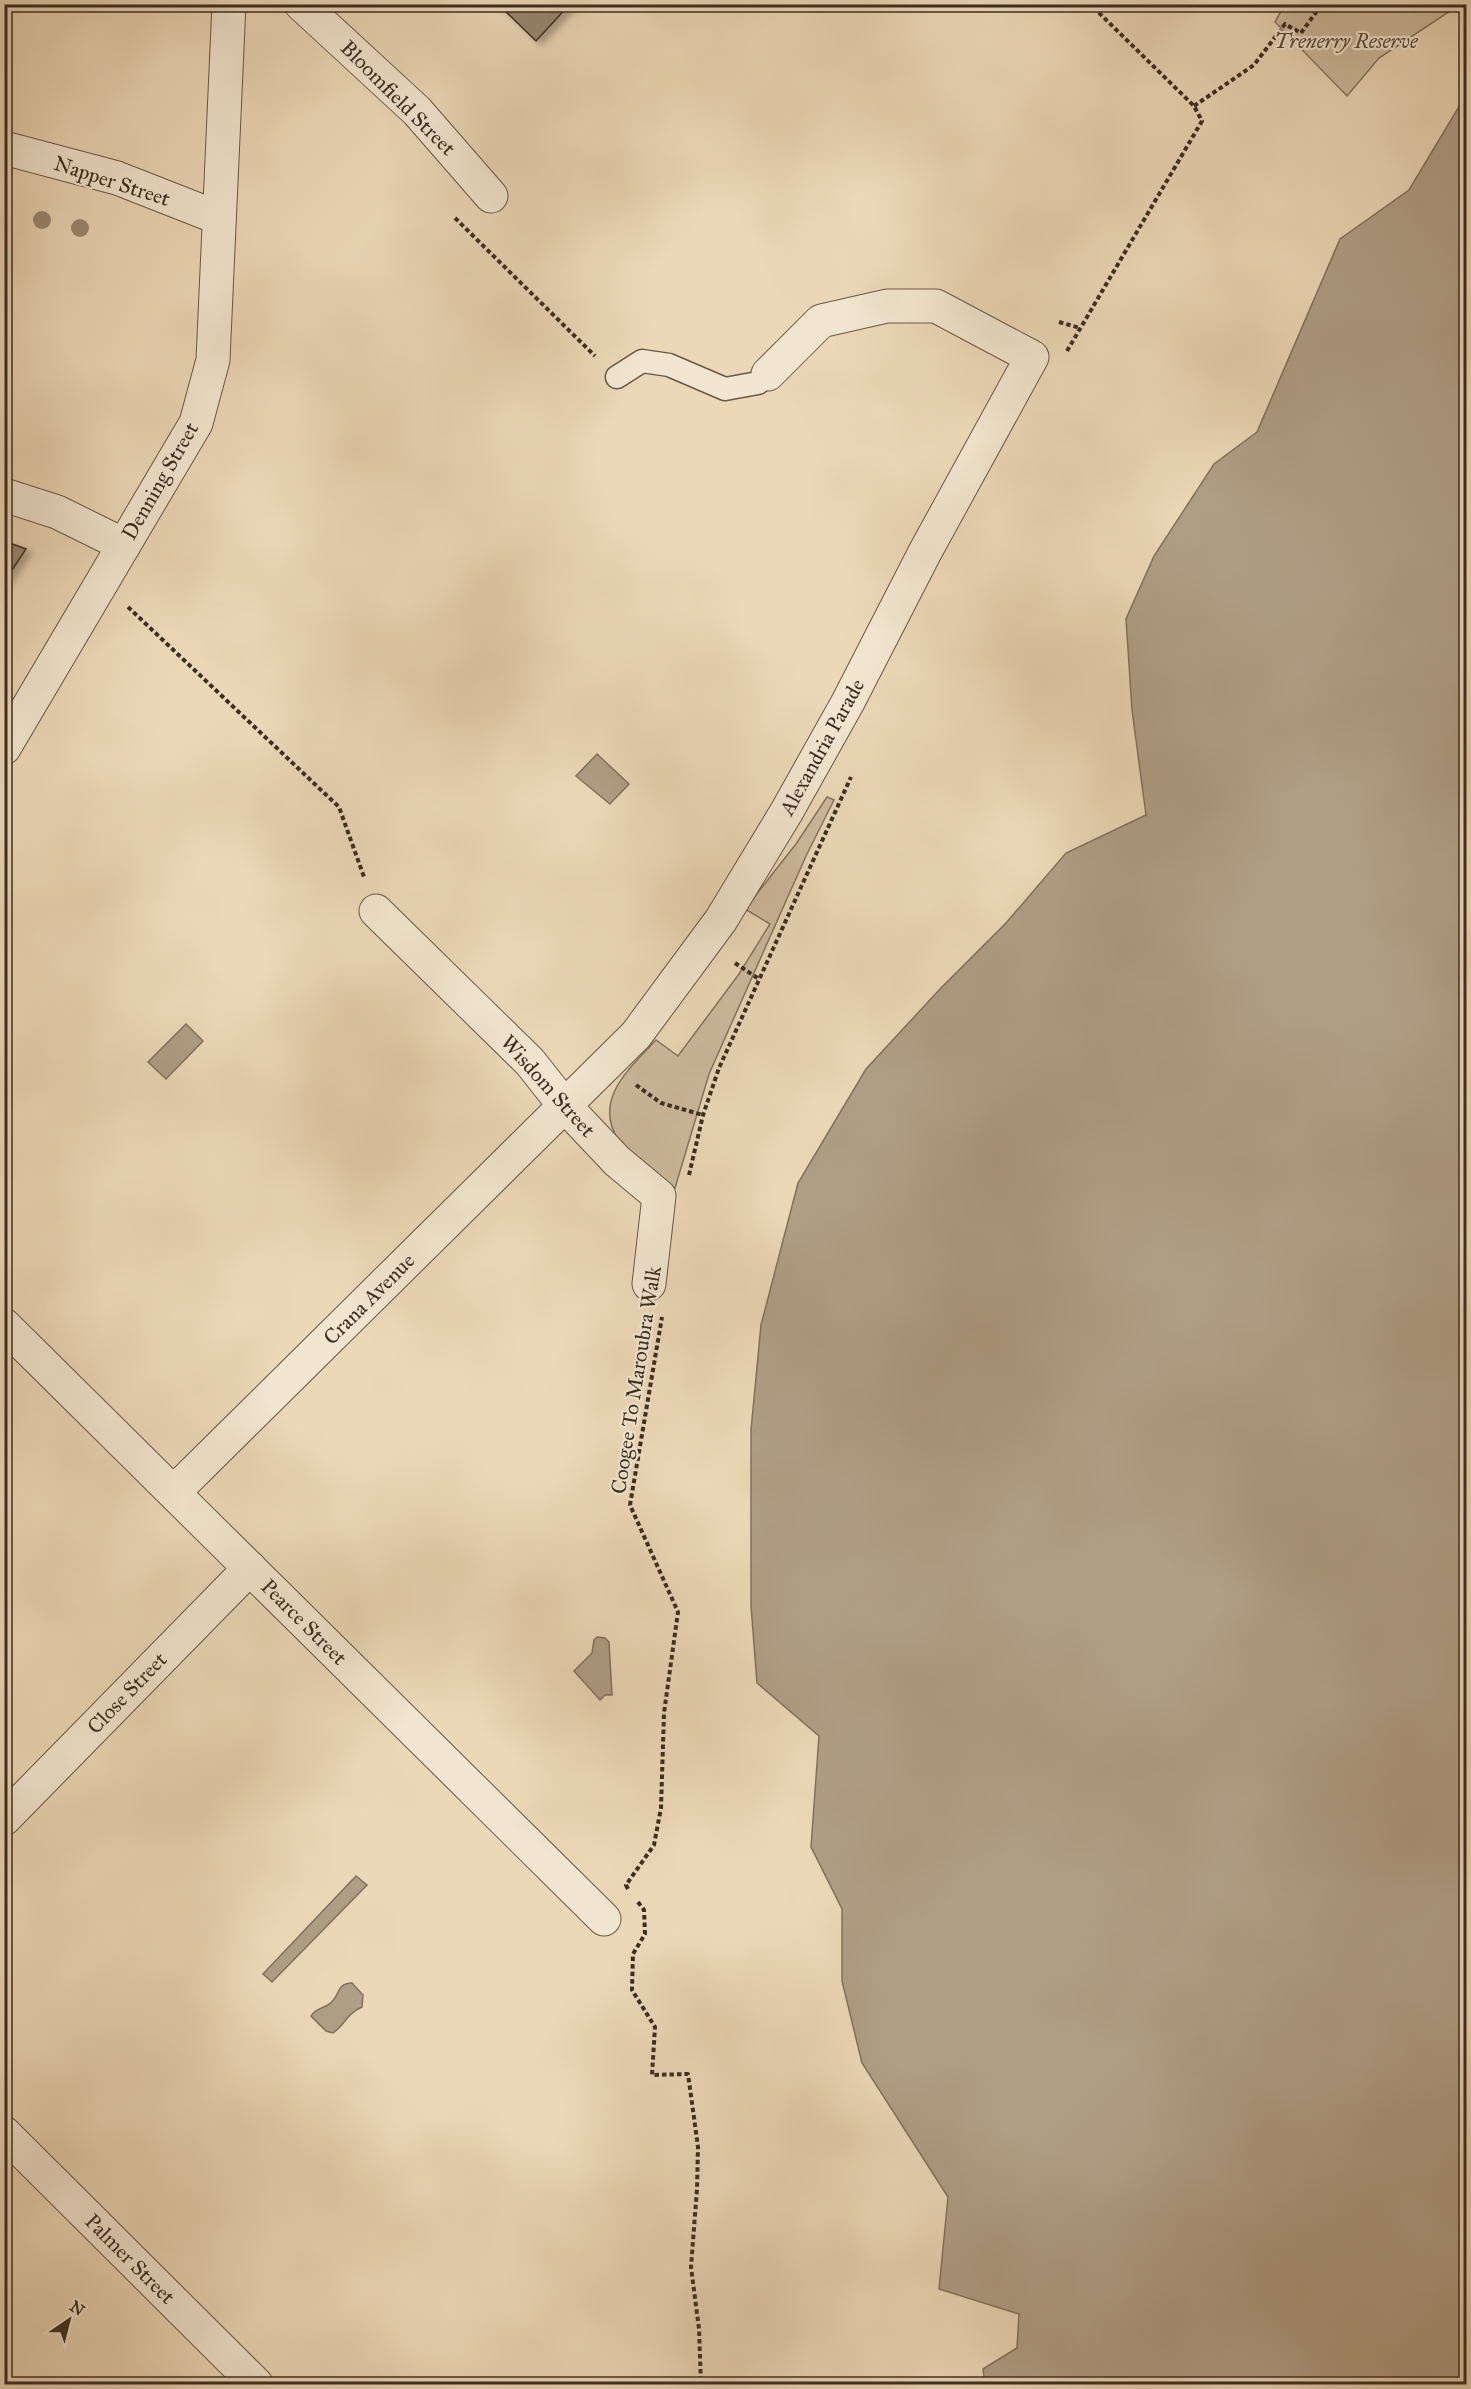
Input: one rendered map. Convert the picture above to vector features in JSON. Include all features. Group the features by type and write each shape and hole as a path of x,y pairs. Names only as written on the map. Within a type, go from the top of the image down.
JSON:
{"street":[{"name":"Denning Street","path":"4,748 196,423 213,360 229,4"},
{"name":"Bloomfield Street","path":"301,4 417,111 491,195"},
{"name":"Napper Street","path":"4,148 117,178 219,218"},
{"path":"768,375 821,321 887,306 936,306 1048,357"},
{"name":"Alexandria Parade","path":"564,1105 636,1035 721,920 788,811 849,702 925,552 1048,357"},
{"path":"4,495 57,512 124,545"},
{"name":"Wisdom Street","path":"376,911 530,1062 564,1105 616,1161 659,1196 656,1297"},
{"name":"Crana Avenue","path":"174,1492 564,1105"},
{"name":"Pearce Street","path":"4,1325 604,1919"},
{"name":"Close Street","path":"4,1819 250,1568"},
{"name":"Palmer Street","path":"4,2133 256,2385"}],"lane":[{"path":"617,377 642,362 669,365 725,389 758,383 768,375"}],"path":[{"path":"1048,357 1080,328 1202,121 1194,106 1090,4"},
{"path":"1194,106 1254,65 1285,24 1300,33 1322,4"},
{"path":"455,218 617,377"},
{"path":"1059,322 1080,328"},
{"path":"103,582 339,807 376,911"},
{"path":"686,1184 703,1115 719,1068 853,773"},
{"path":"609,1060 643,1091 662,1103 703,1115"},
{"name":"Coogee To Maroubra Walk","path":"626,1885 654,1845 661,1808 664,1713 678,1612 630,1505 656,1297"},
{"path":"632,1990 655,2026 652,2075 688,2074 698,2147 691,2267 699,2329 701,2385"}],"green space":[{"name":"Trenerry Reserve","path":"1285,4 1459,5 1379,58 1347,96 1275,22"},
{"path":"827,797 834,800 806,856 709,1074 675,1188 640,1165 625,1151 619,1141 612,1126 610,1112 617,1086 656,1040 678,1056 739,974 770,924 745,909 796,844"}],"shaded area":[{"path":"1466,95 1466,2384 985,2384 983,2369 1017,2348 1019,2314 939,2289 948,2197 862,2063 842,1981 842,1909 811,1847 819,1736 757,1683 751,1606 751,1430 761,1325 798,1183 866,1069 940,989 1006,923 1066,853 1146,815 1132,710 1126,619 1154,556 1214,464 1257,432 1340,239 1409,190"},
{"path":"597,754 629,784 610,804 576,776"},
{"path":"186,1024 203,1041 166,1079 148,1062"},
{"path":"597,1637 605,1638 609,1642 612,1695 605,1695 600,1700 574,1671 592,1653 594,1640"},
{"path":"356,1876 367,1885 272,1982 263,1974"},
{"path":"352,1983 363,1995 362,2007 352,2013 333,2033 326,2031 311,2016 316,2010 332,2002 340,1988"}],"building":[{"path":"498,4 570,4 536,41"},
{"path":"4,541 26,549 4,582"}]}
